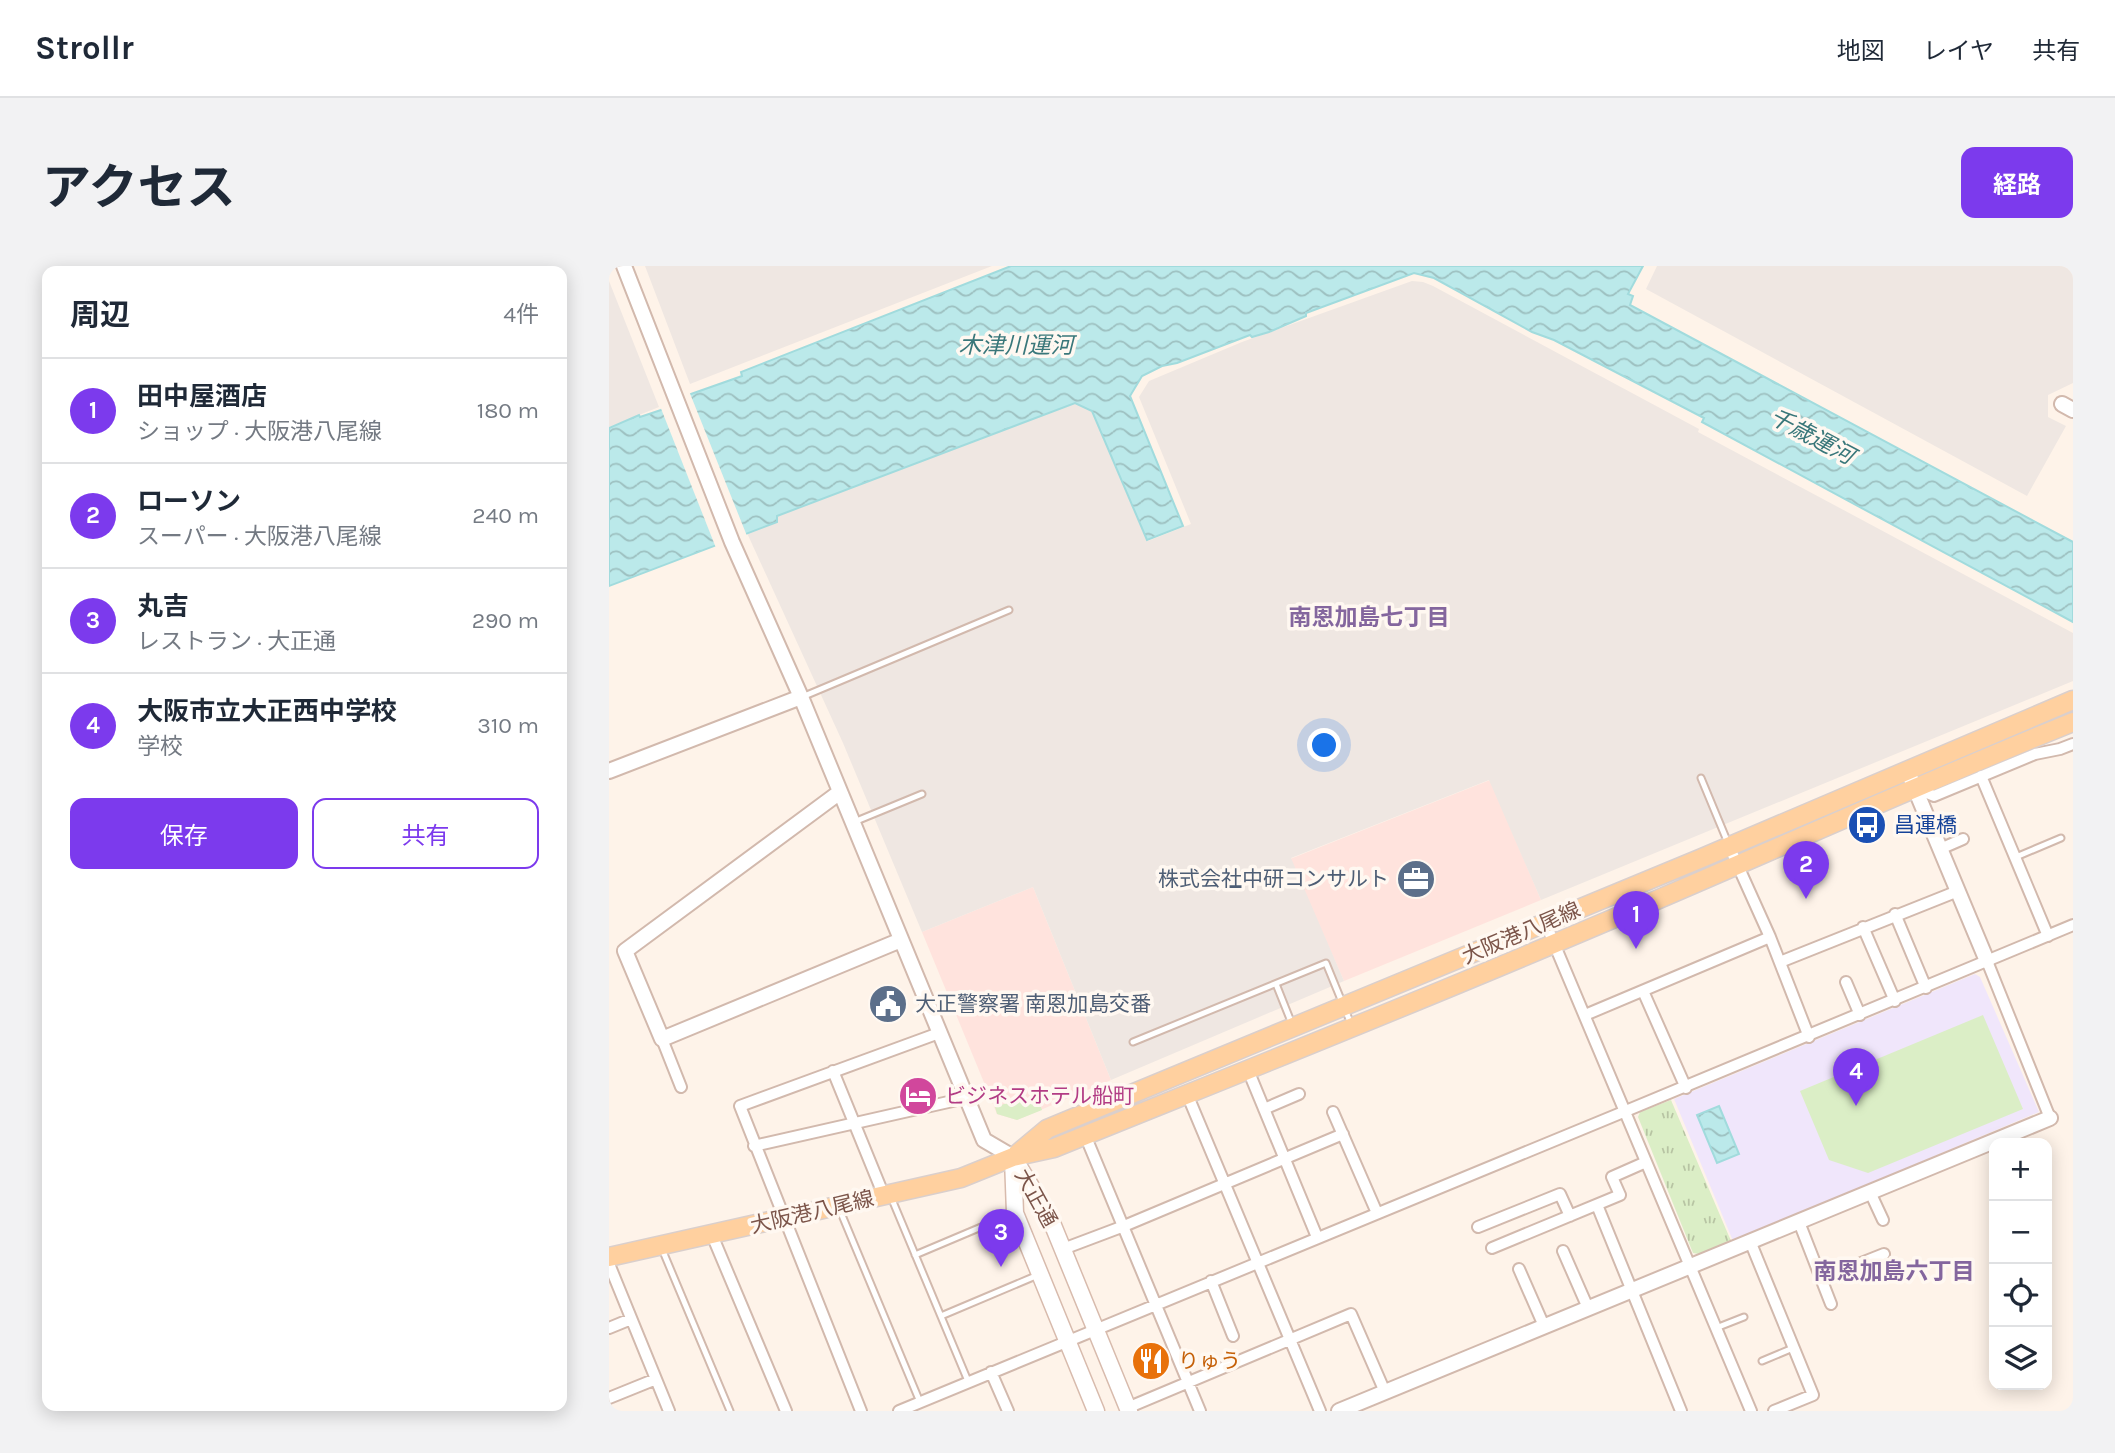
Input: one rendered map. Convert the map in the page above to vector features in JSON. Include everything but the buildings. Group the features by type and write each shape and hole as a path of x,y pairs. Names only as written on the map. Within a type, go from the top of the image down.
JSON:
{"main road":[{"name":"大阪港八尾線","path":"1013,1157 1047,1129 2073,700"},
{"name":"大阪港八尾線","path":"609,1257 969,1176 1013,1157 1054,1148 1555,944 2073,722"},
{"name":"大正通","path":"1013,1157 1015,1213 1096,1411"},
{"name":"大正通","path":"1013,1157 1039,1197 1063,1249 1128,1409"}],"street":[{"path":"624,266 732,542 801,697 984,1140 1013,1157"},
{"path":"2073,399 2062,404 2073,410"},
{"path":"609,771 801,697"},
{"path":"1915,788 1934,796 2035,754 2073,744"},
{"path":"1339,1411 2050,1118 1907,770"},
{"path":"1981,776 2048,936"},
{"path":"681,1087 625,951 840,792"},
{"path":"1940,849 1963,839"},
{"path":"1729,846 1770,937 1809,1037"},
{"path":"1780,962 1958,891"},
{"path":"1895,914 1926,988"},
{"path":"1545,922 1751,1411"},
{"path":"899,1411 1094,1328 1686,1088 2073,925"},
{"path":"1863,927 1895,1001"},
{"path":"1584,1015 1770,937"},
{"path":"662,1039 901,940"},
{"path":"1846,982 1860,1015"},
{"path":"1643,991 1686,1088"},
{"path":"861,1411 740,1106 939,1033"},
{"path":"1248,1070 1317,1237"},
{"path":"833,1071 887,1196"},
{"path":"1187,1094 1320,1411"},
{"path":"1264,1109 1299,1094"},
{"path":"754,1146 966,1098"},
{"path":"1333,1112 1377,1213"},
{"path":"1063,1249 1343,1134"},
{"path":"1085,1135 1200,1411"},
{"path":"1492,1248 1620,1195 1612,1177 1646,1163"},
{"path":"1870,1192 1883,1220"},
{"path":"1478,1227 1560,1194 1570,1216"},
{"path":"1597,1205 1681,1411"},
{"path":"1799,1222 1831,1304"},
{"path":"712,1235 786,1411"},
{"path":"1750,1241 1813,1395 1774,1411"},
{"path":"1563,1251 1588,1308"},
{"path":"1821,1279 1884,1254"},
{"path":"609,1264 669,1411"},
{"path":"1520,1269 1544,1326"},
{"path":"1211,1281 1233,1336"},
{"path":"1128,1409 1351,1314 1385,1392"},
{"path":"609,1328 631,1319"},
{"path":"991,1372 1008,1411"},
{"path":"609,1398 656,1379"}],"lane":[{"path":"801,697 1009,610"},
{"path":"1701,778 1729,846"},
{"path":"853,822 922,794"},
{"path":"2015,857 2061,838"},
{"path":"1133,1042 1326,963 1353,1027"},
{"path":"1276,984 1294,1027"},
{"path":"887,1196 968,1381"},
{"path":"839,1207 920,1402"},
{"path":"915,1255 1015,1213"},
{"path":"661,1246 730,1411"},
{"path":"941,1316 1040,1275"},
{"path":"1716,1328 1744,1317"},
{"path":"1762,1361 1793,1348"}],"shaded area":[{"path":"645,266 992,266 690,384"},
{"path":"1657,266 2073,266 2073,383 2048,395 2048,417 2066,426 2027,496 1646,289"},
{"path":"609,281 659,407 609,427"},
{"path":"1412,281 1433,286 2073,633 2073,681 1541,900 1489,780 1291,858 1344,981 1111,1080 1033,887 922,932 843,743 747,533 777,522 777,516 1075,403 1092,411 1148,541 1191,524 1139,397 1149,381 1242,342"},
{"name":"株式会社中研コンサルト","path":"1490,780 1541,900 1344,981 1290,859"},
{"path":"1033,887 1111,1080 1017,1120 997,1114 922,932"},
{"path":"1975,974 1980,977 2039,1112 1733,1241 1674,1099"}],"green space":[{"path":"1983,1015 2023,1109 1868,1173 1829,1160 1800,1091"},
{"path":"1016,1100 1039,1102 1042,1110 1017,1120 997,1114 995,1107"},
{"path":"1671,1100 1731,1241 1699,1254 1693,1253 1638,1117 1640,1112"}],"water":[{"name":"木津川運河","path":"1011,266 1643,266 1628,294 1633,296 1630,305 2073,542 2073,622 1702,422 1704,418 1554,340 1532,332 1434,278 1414,273 1306,313 1306,316 1269,332 1252,337 1250,335 1177,363 1162,366 1142,376 1130,396 1183,526 1147,540 1092,411 1075,403 777,516 777,522 609,586 609,428 639,415 640,417 661,410 691,394 742,376 741,372"},
{"path":"1719,1106 1739,1154 1717,1163 1697,1115"}],"pier":[{"path":"689,391 747,536 716,548 660,406"}],"place":[{"name":"昌運橋","path":"1867,825"},
{"name":"株式会社中研コンサルト","path":"1416,879"},
{"name":"ローソン","path":"1806,899"},
{"name":"田中屋酒店","path":"1636,949"},
{"name":"大正警察署 南恩加島交番","path":"888,1004"},
{"name":"ビジネスホテル船町","path":"918,1096"},
{"name":"大阪市立大正西中学校","path":"1856,1106"},
{"name":"丸吉","path":"1001,1267"},
{"name":"りゅう","path":"1151,1361"}],"district":[{"name":"南恩加島七丁目","path":"1369,617"},
{"name":"南恩加島六丁目","path":"1894,1271"}],"water label":[{"name":"千歳運河","path":"1812,436"}]}
